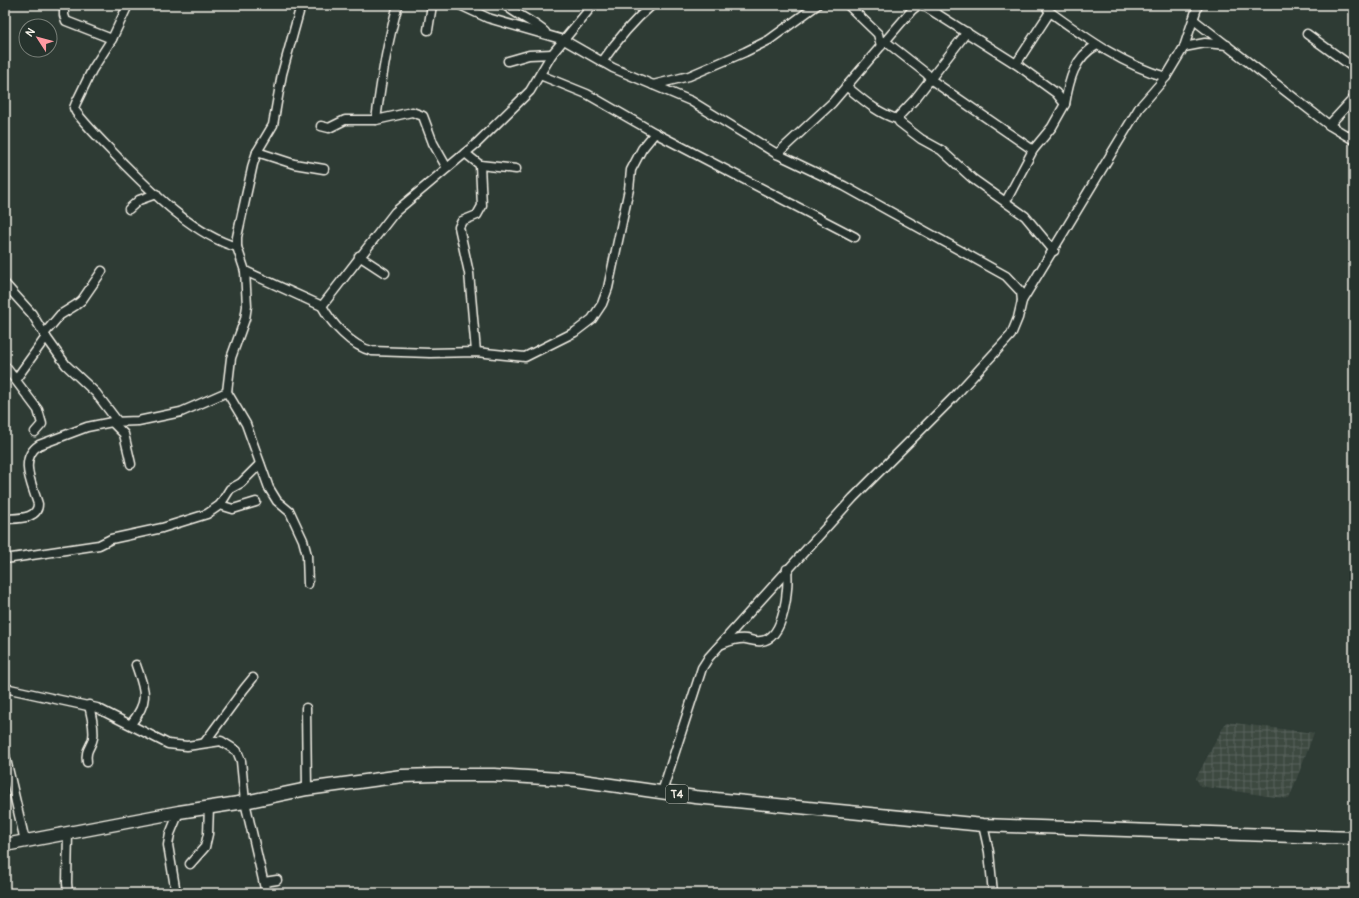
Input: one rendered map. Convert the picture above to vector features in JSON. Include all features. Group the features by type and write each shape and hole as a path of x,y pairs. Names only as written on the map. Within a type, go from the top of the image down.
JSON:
{"highway":[{"name":"T4","path":"5,845 179,812 245,802 306,789 402,776 435,775 494,775 576,780 695,797 983,825 1354,838"}],"street":[{"path":"64,5 64,15 66,21 112,39"},
{"path":"128,5 112,39 92,70 74,108 95,134 174,210 213,237 237,247"},
{"path":"301,5 282,74 273,125 258,152 237,237 237,247 245,271 247,306 245,319 231,358 227,392 246,424 271,492 290,512 303,540 307,555 308,584"},
{"path":"376,120 390,37 398,5"},
{"path":"428,30 432,5"},
{"path":"460,5 488,18 548,34 564,40 602,62 705,109 745,136 777,154 844,186 1006,276 1021,292 1022,301"},
{"path":"505,5 517,15 533,22 548,34"},
{"path":"322,306 359,256 395,212 466,153 520,102 540,75 552,54 592,5"},
{"path":"602,62 633,21 652,5"},
{"path":"654,85 689,76 745,52 769,40 817,5"},
{"path":"848,5 878,34 883,44 927,74 930,79 1033,150"},
{"path":"1045,5 1050,12 1097,45 1144,70 1166,77"},
{"path":"662,792 702,668 719,645 787,569 882,467 975,375 1010,335 1018,318 1022,301 1054,251 1139,108 1166,77 1184,47 1198,5"},
{"path":"777,154 820,114 912,10 921,6 967,32 1016,64 1056,93 1065,104"},
{"path":"1016,64 1050,12"},
{"path":"1194,20 1329,125 1354,140"},
{"path":"897,119 967,32"},
{"path":"878,34 893,33"},
{"path":"1307,34 1354,68"},
{"path":"1184,47 1205,44 1227,45"},
{"path":"1006,201 1033,150 1052,127 1065,104 1069,82 1074,69 1082,57 1097,45"},
{"path":"508,61 529,56 552,54"},
{"path":"540,75 586,94 655,133 855,237"},
{"path":"846,86 884,115 897,119 904,127 941,150 973,178 1006,201 1035,227 1054,251"},
{"path":"1329,125 1354,98"},
{"path":"378,108 386,119"},
{"path":"321,126 329,128 351,119 386,119 412,112 423,116 433,143 447,168"},
{"path":"245,271 322,306 338,328 364,349 372,351 430,353 476,352 525,357 575,332 592,319 602,304 608,288 629,189 631,170 642,149 655,133"},
{"path":"258,152 294,164 324,169"},
{"path":"466,153 480,165 516,169"},
{"path":"476,352 469,272 459,227 462,221 477,215 482,206 480,165"},
{"path":"129,209 139,200 156,194"},
{"path":"359,256 385,273"},
{"path":"16,379 60,315 76,306 82,300 102,270"},
{"path":"5,284 32,314 45,336 66,365 96,393 124,434 131,464"},
{"path":"5,366 38,410 42,424 35,432"},
{"path":"5,519 32,516 38,508 26,465 28,456 33,450 76,430 115,422 138,421 181,412 227,392"},
{"path":"5,559 99,545 117,538 162,528 199,517 220,505 230,489 241,482 260,464"},
{"path":"220,505 233,509 256,502"},
{"path":"719,645 738,639 762,641 768,639 785,610 787,595 787,569"},
{"path":"131,724 144,706 145,697 136,665"},
{"path":"205,742 253,678"},
{"path":"5,688 51,699 89,705 176,746 187,746 205,742 220,742 237,751 241,760 245,802 266,893"},
{"path":"87,762 86,750 92,743 94,733 89,705"},
{"path":"306,708 306,789"},
{"path":"5,755 25,841"},
{"path":"190,864 205,847 208,834 209,807"},
{"path":"176,893 168,845 170,834 179,812"},
{"path":"983,825 989,852 993,893"},
{"path":"68,832 66,883 68,893"},
{"path":"264,882 277,880"}],"shaded area":[{"path":"1226,722 1314,733 1289,799 1200,786 1196,778"}]}
